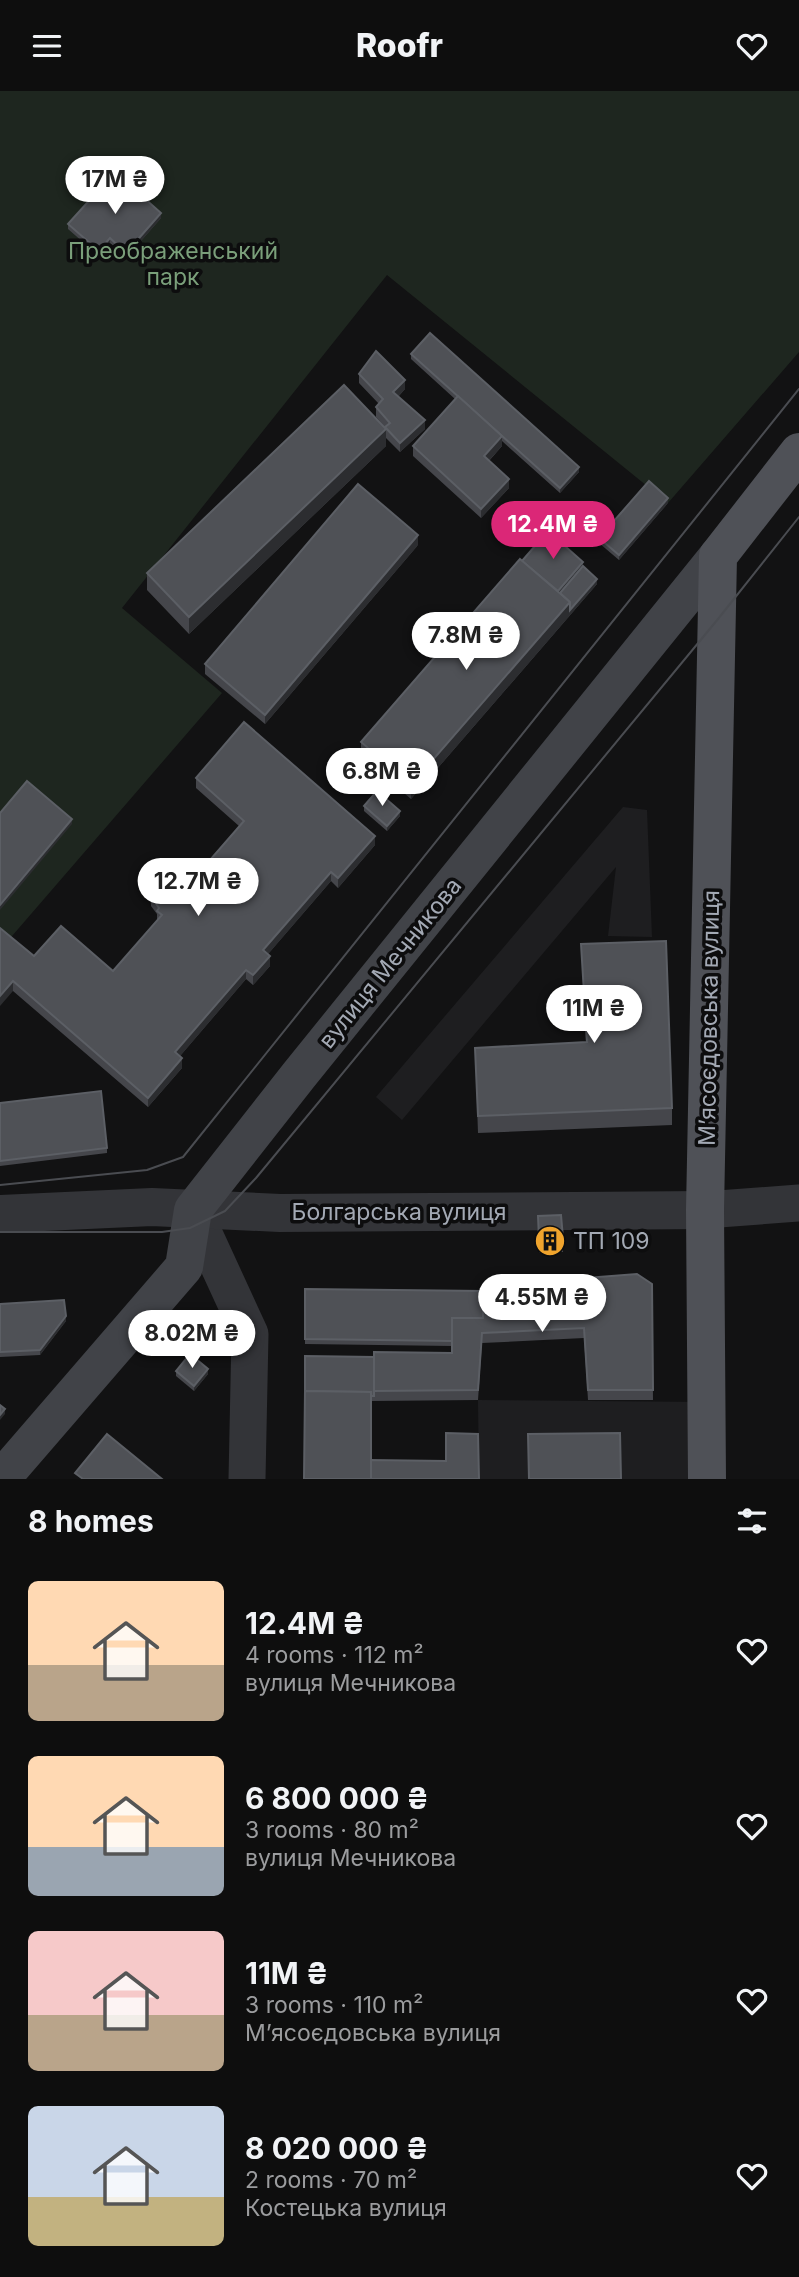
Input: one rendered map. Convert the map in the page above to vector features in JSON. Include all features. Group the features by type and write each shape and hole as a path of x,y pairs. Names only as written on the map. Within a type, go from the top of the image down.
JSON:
{"main road":[{"name":"вулиця Мечникова","path":"1,1479 184,1268 194,1210 299,1075 799,452"},
{"name":"Мʼясоєдовська вулиця","path":"707,1479 705,1210 718,556"}],"street":[{"name":"Болгарська вулиця","path":"0,1214 152,1207 280,1213 705,1210 799,1203"},
{"path":"194,1210 250,1334 247,1479"}],"shaded area":[{"path":"623,807 647,810 652,937 608,936 616,867 402,1120 376,1097"},
{"path":"478,1400 703,1402 704,1479 479,1479"}],"green space":[{"name":"Преображенський парк","path":"0,91 799,91 799,352 668,503 387,275 122,608 222,693 6,943 0,937"}],"building":[{"path":"115,172 161,213 126,253 110,238 99,251 68,224"},
{"path":"430,333 579,467 560,488 411,354"},
{"path":"376,351 405,380 393,392 425,420 400,443 385,427 390,423 376,407 383,399 359,374"},
{"path":"344,385 386,429 189,617 147,573"},
{"path":"458,396 502,436 484,456 509,479 481,509 413,446"},
{"path":"649,481 668,498 619,555 599,538"},
{"path":"358,484 418,535 265,715 205,664"},
{"path":"548,531 583,562 558,591 522,561"},
{"path":"520,559 570,602 411,785 361,742"},
{"path":"583,566 597,579 570,610 570,602 560,593"},
{"path":"244,722 375,836 338,878 331,872 263,950 270,956 253,975 246,970 175,1052 182,1058 148,1098 13,981 0,996 0,928 34,956 61,926 113,971 162,915 157,911 159,908 151,896 150,888 157,874 162,870 177,867 189,873 192,870 197,875 244,821 196,778"},
{"path":"27,781 72,819 0,905 0,813"},
{"path":"377,791 400,811 387,826 364,806"},
{"path":"666,941 672,1108 478,1116 475,1048 587,1042 581,944"},
{"path":"101,1091 107,1148 0,1161 0,1103"},
{"path":"561,1215 563,1238 539,1239 538,1216"},
{"path":"637,1274 652,1284 653,1390 588,1390 584,1328 482,1333 478,1390 374,1391 374,1352 452,1353 452,1318 483,1318 483,1286"},
{"path":"305,1289 483,1291 483,1318 452,1318 452,1341 305,1339"},
{"path":"64,1300 66,1316 40,1350 0,1352 0,1304"},
{"path":"190,1354 208,1369 194,1386 176,1371"},
{"path":"305,1356 374,1357 374,1396 371,1396 371,1392 305,1391"},
{"path":"305,1391 371,1392 371,1479 304,1479"},
{"path":"446,1433 478,1434 479,1479 371,1479 371,1460 446,1461"},
{"path":"620,1433 621,1479 529,1479 528,1434"},
{"path":"107,1434 162,1479 83,1479 75,1473"}],"tram line":[{"path":"0,1185 147,1170 183,1157 799,389"},
{"path":"0,1232 162,1232 190,1228 225,1211 256,1178 718,619 799,517"}],"place":[{"name":"ТП 109","path":"550,1241"}]}
